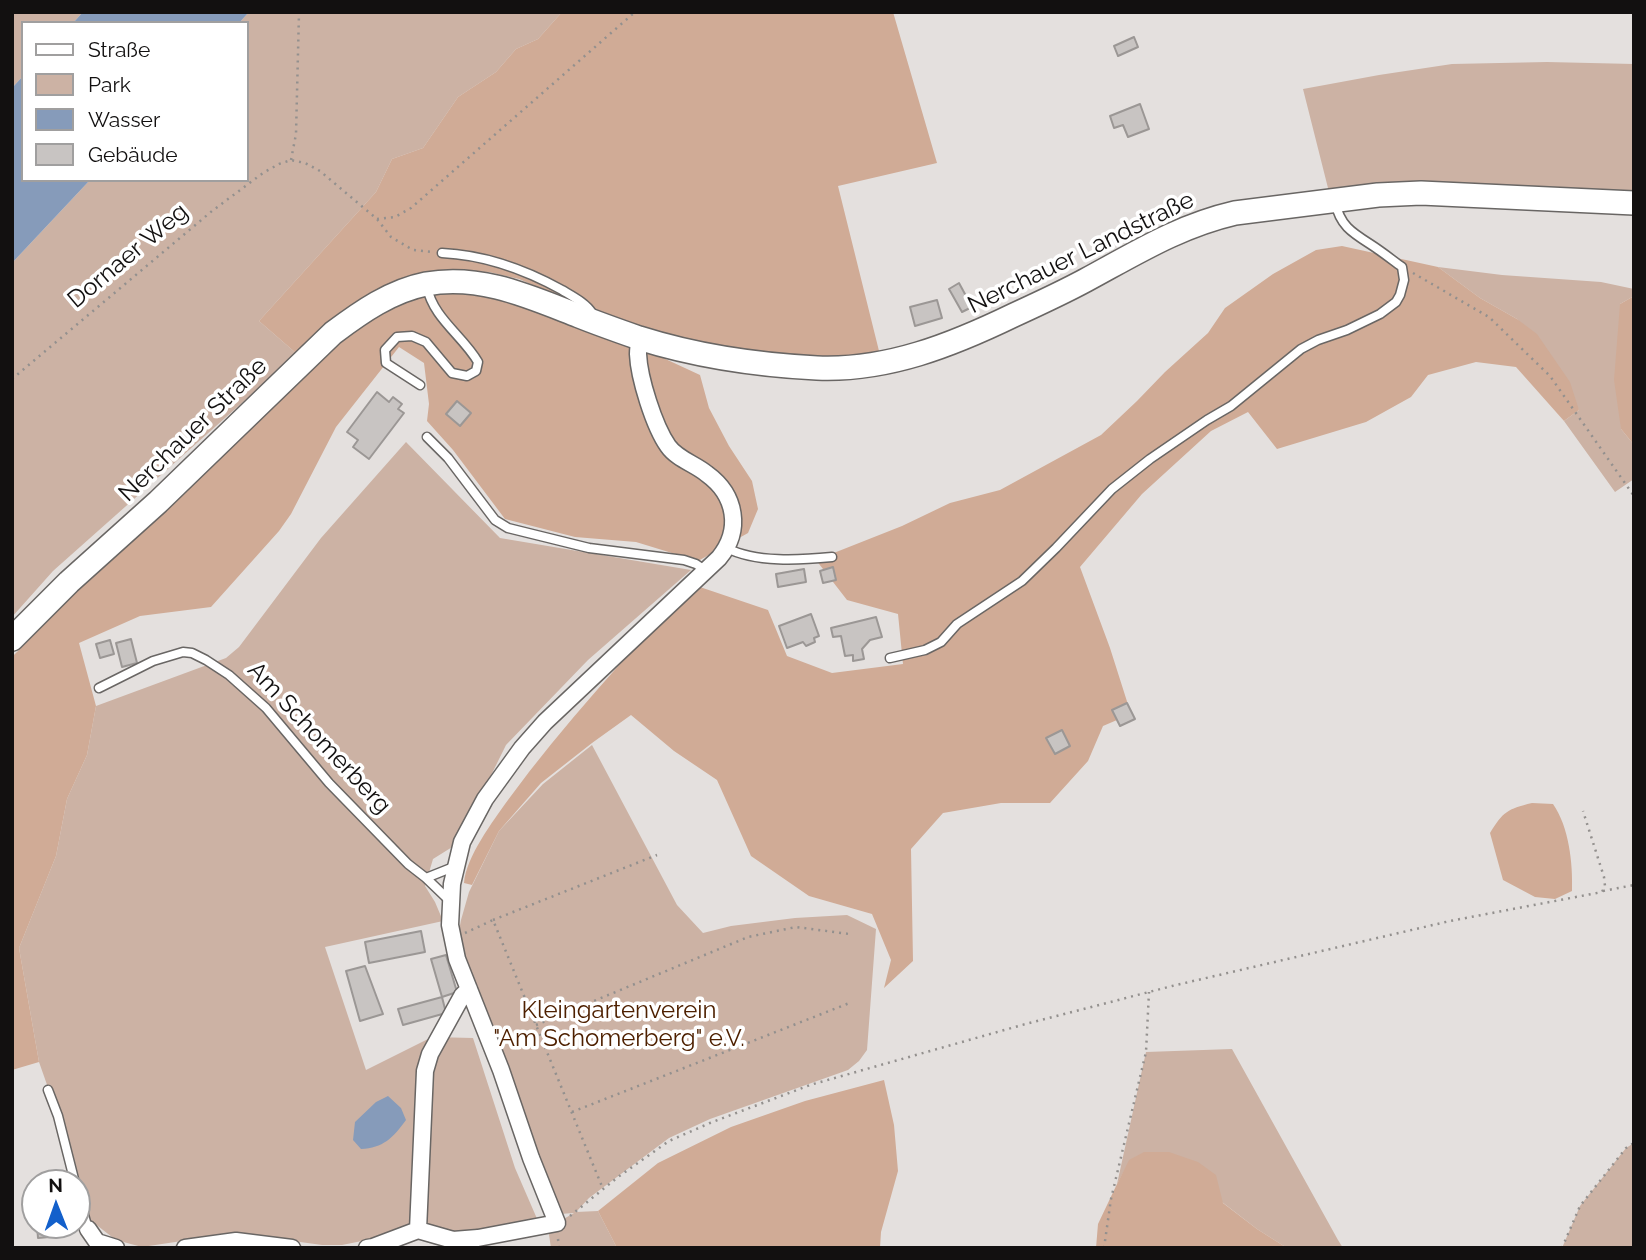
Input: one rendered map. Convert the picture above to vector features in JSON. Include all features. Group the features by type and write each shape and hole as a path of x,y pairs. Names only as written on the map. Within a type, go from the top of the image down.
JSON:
{"main road":[{"name":"Nerchauer Landstraße","path":"640,338 677,348 770,364 835,369 875,365 945,346 1071,288 1186,227 1235,213 1378,195 1421,193 1634,203"},
{"name":"Nerchauer Straße","path":"12,639 333,333 359,313 393,295 426,284 462,282 498,286 640,338"}],"street":[{"path":"367,1248 418,1230 453,1240 557,1223 457,959 450,925 452,884 462,842 485,799 522,748 545,722 637,637 727,548 734,527 733,512 726,493 708,474 668,447 650,407 640,370 640,338"},
{"path":"418,1230 425,1071 430,1054 469,989"},
{"path":"91,1233 97,1242 116,1248"},
{"path":"185,1248 236,1241 292,1248"}],"lane":[{"path":"890,658 925,650 941,642 957,624 1022,581 1112,489 1162,451 1231,406 1301,349 1380,314 1396,302 1404,280 1402,267 1355,235 1338,214 1334,200"},
{"path":"442,253 466,254 534,275 589,308 593,322"},
{"path":"419,385 386,363 385,350 397,337 412,336 426,342 452,373 467,376 476,371 478,362 430,301 426,284"},
{"path":"427,437 448,458 495,520 508,528 589,548 684,561 705,570"},
{"path":"727,548 735,553 755,557 832,557"},
{"name":"Am Schomerberg","path":"99,688 153,661 183,652 206,660 229,675 266,708 329,783 408,864 451,902"},
{"path":"426,878 456,866"},
{"path":"48,1090 58,1116 71,1169"}],"path":[{"path":"377,219 395,217 411,208 635,12"},
{"path":"299,13 296,134 291,160 305,163 320,171 377,219 391,237 413,250 442,253"},
{"name":"Dornaer Weg","path":"12,379 212,211 263,173 291,160"},
{"path":"1402,267 1489,317 1550,376 1634,496"},
{"path":"1583,811 1604,877 1605,886 1602,892"},
{"path":"453,939 657,855"},
{"path":"557,1223 574,1214 603,1189 669,1141 810,1084 1149,992 1450,921 1634,885"},
{"path":"494,920 603,1189"},
{"path":"536,1025 748,937 796,927 849,934"},
{"path":"1104,1248 1111,1199 1146,1052 1149,992"},
{"path":"572,1112 852,1002"},
{"path":"1562,1248 1580,1206 1626,1149 1634,1143"}],"green space":[{"path":"12,12 83,12 75,21 21,21 21,78 12,88"},
{"path":"249,12 562,12 538,39 516,49 496,72 458,97 423,148 392,159 376,192 259,321 297,354 53,571 12,617 12,263 88,182 248,182 248,21 241,21"},
{"path":"1452,64 1634,64 1634,197 1329,192 1303,89"},
{"path":"1438,267 1502,275 1601,282 1634,289 1634,296 1620,304 1621,429 1634,445 1634,479 1615,492 1564,421 1579,410 1517,319 1480,298"},
{"path":"406,442 500,538 691,570 588,660 506,745 457,844 433,859 425,886 443,921 325,947 366,1070 432,1037 473,1038 515,1168 538,1221 456,1234 434,1226 403,1227 372,1239 342,1245 322,1245 235,1233 142,1247 116,1240 91,1221 91,1169 75,1169 39,1062 19,948 56,856 67,799 87,755 96,706 226,658 239,647 321,538"},
{"name":"Kleingartenverein \"Am Schomerberg\" e.V.","path":"592,745 677,905 703,933 731,926 795,918 847,915 876,929 867,1050 848,1070 710,1119 669,1138 589,1198 576,1212 598,1211 617,1248 551,1248 548,1228 574,1213 560,1214 533,1158 458,936 469,892 499,831 543,784"},
{"path":"1232,1049 1343,1248 1287,1248 1222,1202 1130,1160 1117,1184 1146,1052"},
{"path":"1634,1143 1634,1248 1562,1248 1580,1206 1626,1148"}],"shaded area":[{"path":"562,12 893,12 937,163 838,186 880,355 841,360 709,348 622,324 519,279 489,272 433,271 411,278 297,354 259,321 376,192 392,159 423,148 458,97 496,72 516,49 538,39"},
{"path":"1342,246 1438,267 1480,298 1517,319 1537,334 1570,382 1579,410 1564,421 1516,367 1476,362 1428,375 1411,397 1366,422 1277,449 1248,412 1211,431 1142,494 1080,567 1131,714 1103,726 1088,761 1050,803 1001,803 943,813 911,849 913,961 884,988 891,960 872,914 809,896 751,856 717,780 674,751 631,715 541,783 499,831 472,885 464,883 470,862 481,840 529,772 691,584 768,610 787,656 832,673 903,664 898,614 847,600 816,560 902,526 950,503 1000,490 1101,435 1208,333 1225,308 1273,274 1316,250"},
{"path":"453,286 564,312 700,375 709,408 752,481 758,509 748,533 698,561 636,542 575,537 505,519 453,450 427,421 429,404 424,363 399,347 336,427 291,514 279,531 211,607 140,616 79,643 96,706 87,755 67,799 56,856 19,948 39,1062 12,1070 12,657 89,579 358,321 388,303"},
{"path":"1634,296 1634,445 1621,429 1614,380 1620,304"},
{"path":"1532,803 1553,804 1566,834 1571,857 1572,891 1555,899 1535,897 1503,880 1490,833 1506,812"},
{"path":"884,1080 894,1125 898,1171 881,1232 880,1248 617,1248 598,1211 658,1163 731,1127 805,1101"},
{"path":"1144,1152 1169,1152 1198,1162 1216,1175 1223,1203 1287,1248 1096,1248 1098,1224 1129,1160"}],"water":[{"path":"83,12 249,12 241,21 75,21"},
{"path":"21,78 21,182 88,182 12,263 12,88"},
{"path":"388,1096 401,1108 406,1120 387,1141 375,1147 361,1149 353,1140 355,1122 376,1102"}],"building":[{"path":"1134,37 1138,47 1118,56 1114,46"},
{"path":"1140,104 1149,129 1128,137 1123,125 1114,128 1110,116"},
{"path":"959,283 972,307 962,312 949,289"},
{"path":"937,300 942,318 915,326 910,307"},
{"path":"377,392 389,402 393,397 402,404 398,409 404,413 369,459 353,447 358,440 347,432"},
{"path":"457,401 471,413 460,426 446,414"},
{"path":"833,567 836,580 823,583 820,571"},
{"path":"804,569 806,582 778,587 776,574"},
{"path":"811,614 819,636 814,638 815,642 806,646 803,642 787,648 779,626"},
{"path":"876,617 882,637 870,640 862,649 864,659 853,661 853,655 845,656 841,636 833,637 831,628"},
{"path":"131,639 137,663 122,667 116,643"},
{"path":"110,640 114,654 100,658 96,644"},
{"path":"1127,703 1135,719 1120,726 1112,710"},
{"path":"1062,730 1070,746 1055,754 1046,738"},
{"path":"421,931 425,952 369,963 365,942"},
{"path":"446,955 457,992 442,997 431,959"},
{"path":"365,966 383,1014 360,1021 346,971"},
{"path":"442,997 446,1013 403,1025 398,1009"}]}
